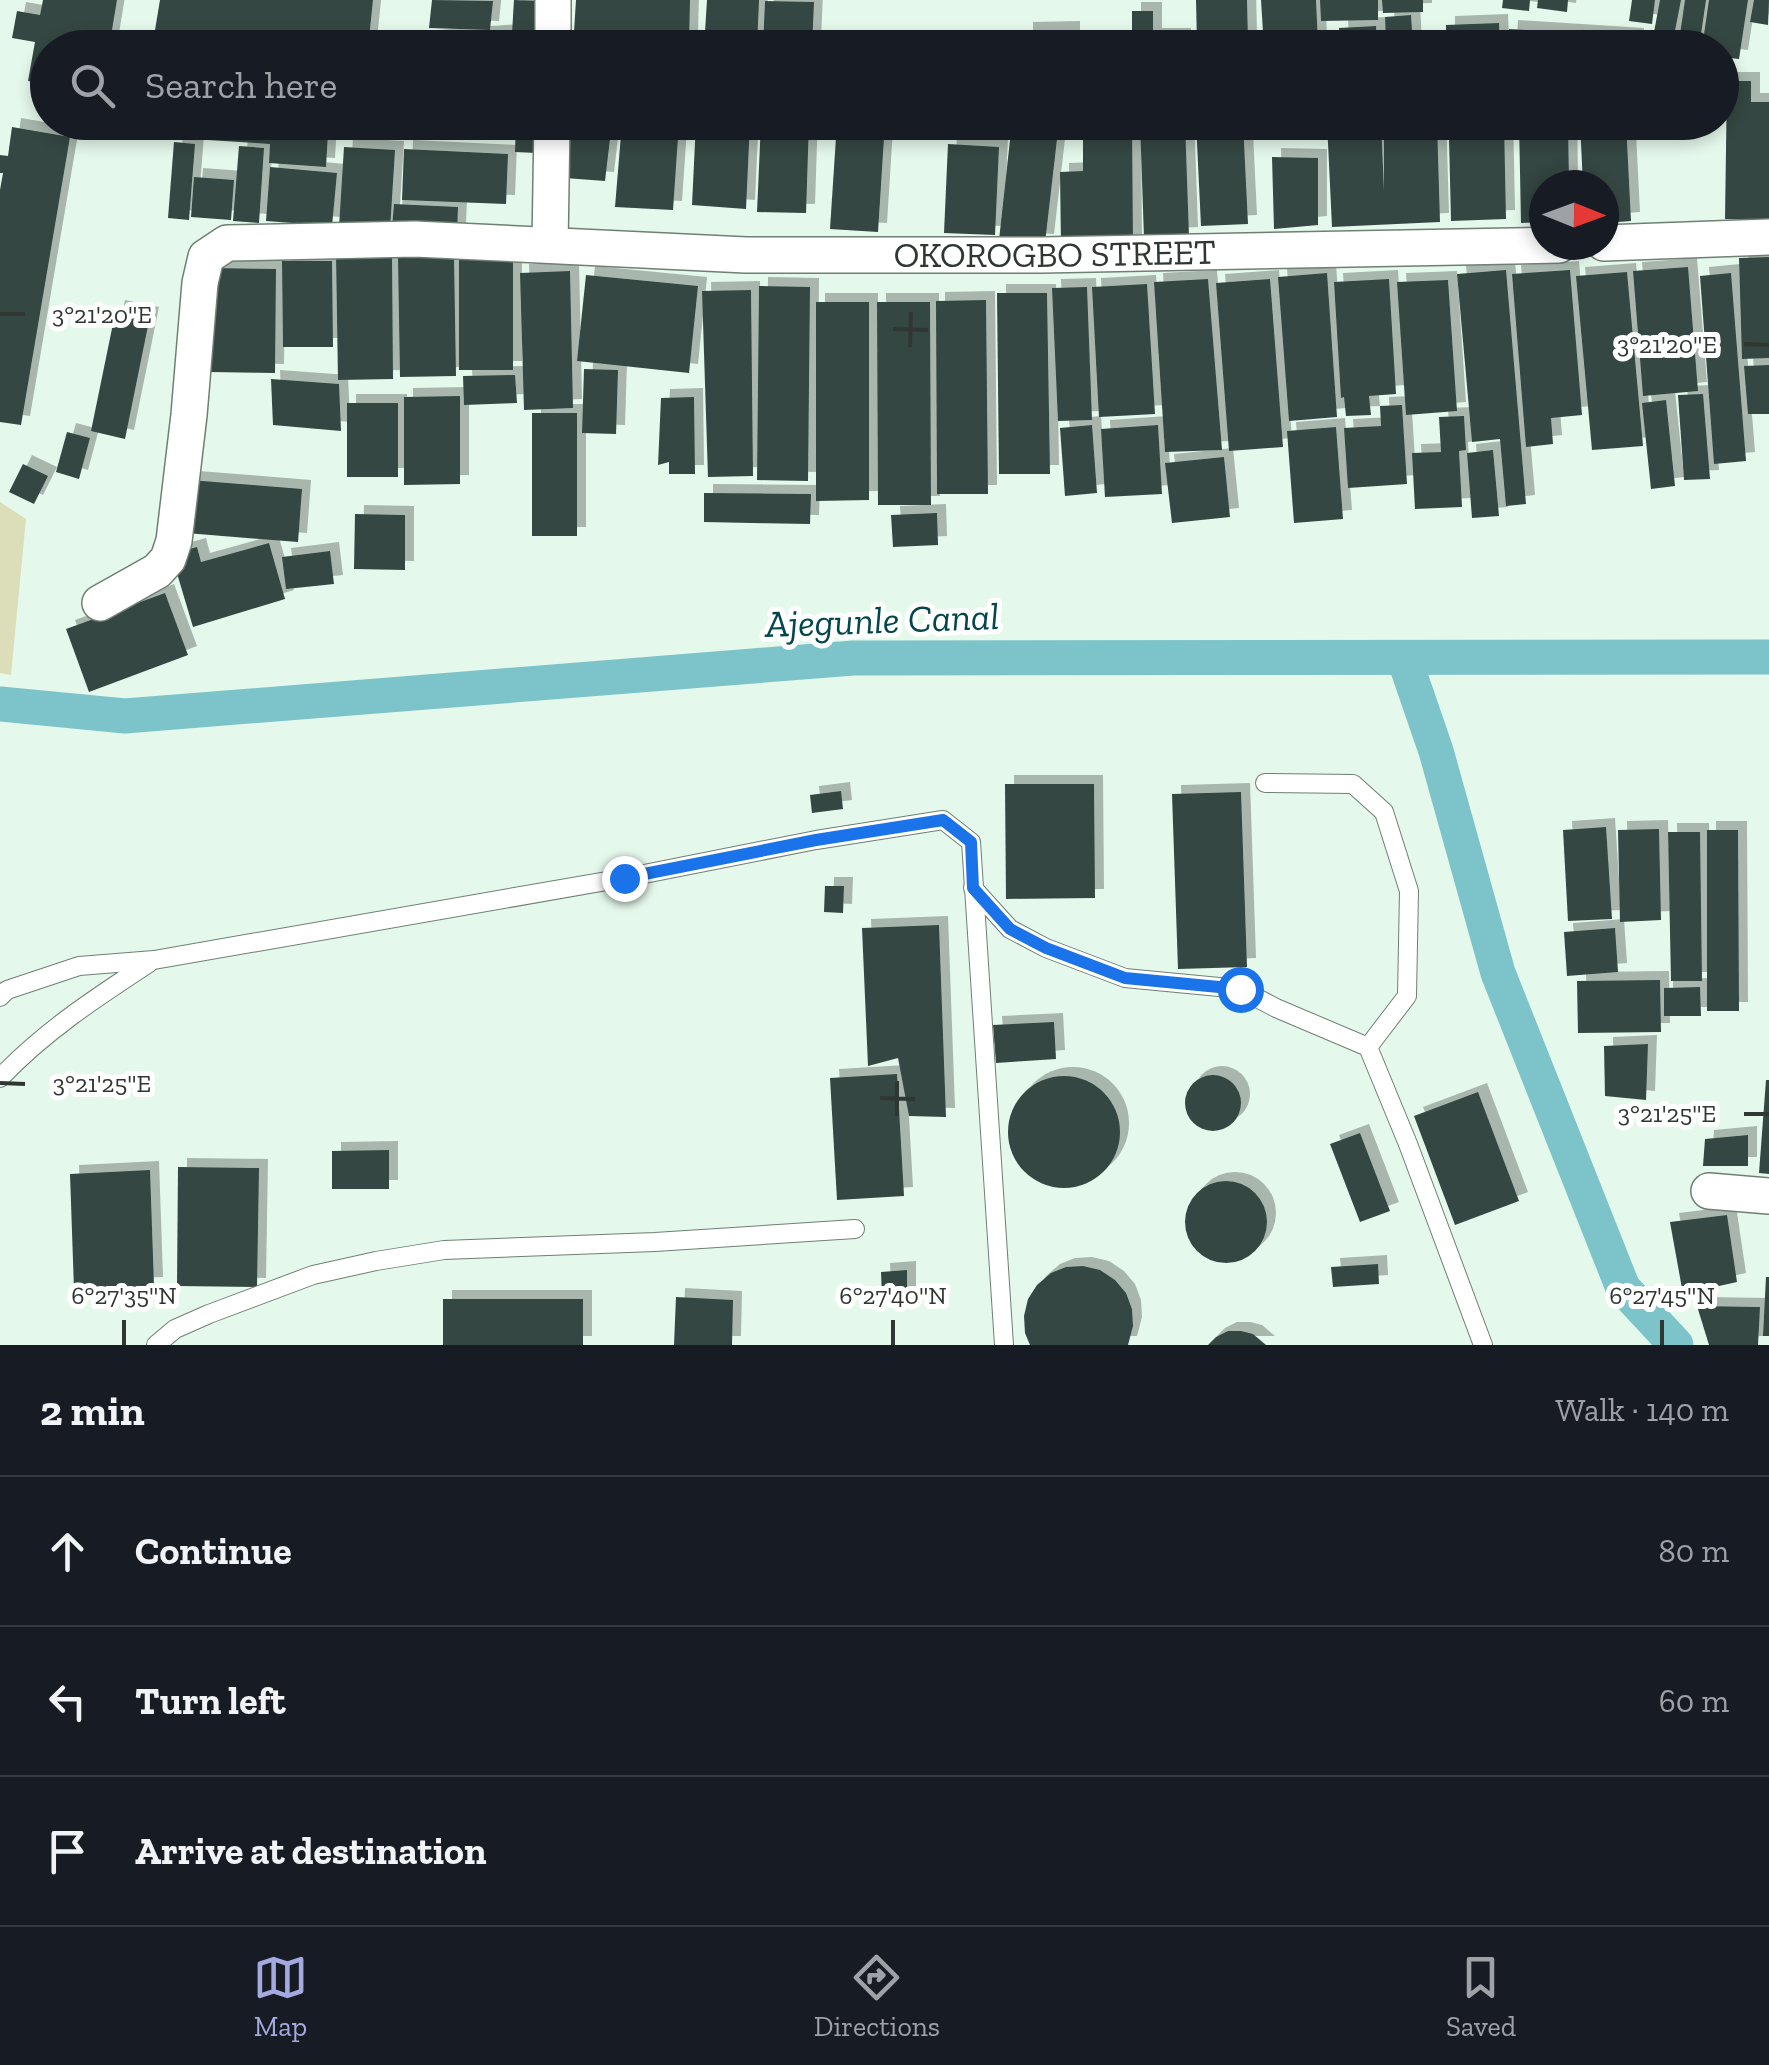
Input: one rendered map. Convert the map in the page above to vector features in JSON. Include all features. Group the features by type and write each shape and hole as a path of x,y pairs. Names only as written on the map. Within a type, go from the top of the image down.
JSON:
{"street":[{"path":"553,30 554,0"},
{"path":"550,244 552,140"},
{"path":"1619,243 1769,237"},
{"name":"OKOROGBO STREET","path":"100,603 157,570 168,559 174,541 200,283 206,257 227,243 415,239 746,255 1062,255 1529,246"},
{"path":"1709,1191 1769,1196"}],"lane":[{"path":"1264,782 1353,784 1384,812 1410,891 1407,996 1368,1047"},
{"path":"0,997 8,990 79,966 154,960 943,820 971,842 1004,1345"},
{"path":"973,888 1010,929 1046,948 1125,978 1240,989 1368,1047 1483,1345"},
{"path":"0,1078 74,1012 154,960"},
{"path":"156,1345 175,1328 209,1314 313,1275 376,1260 444,1250 655,1242 855,1228"}],"green space":[{"path":"0,502 26,519 11,675 0,673"}],"building":[{"path":"43,0 117,0 112,30 30,30 30,41 12,38 17,11 40,15"},
{"path":"160,0 373,0 370,30 155,30"},
{"path":"432,0 493,1 490,30 429,28"},
{"path":"514,0 541,1 539,30 512,30"},
{"path":"576,0 690,0 689,30 574,30"},
{"path":"707,0 759,0 758,30 705,30"},
{"path":"1196,0 1247,0 1248,30 1197,30"},
{"path":"1261,0 1316,0 1317,30 1263,30"},
{"path":"1320,0 1378,0 1378,20 1321,21"},
{"path":"1382,0 1423,0 1423,12 1383,13"},
{"path":"1503,0 1530,0 1529,11 1502,8"},
{"path":"1538,0 1568,0 1567,12 1537,8"},
{"path":"1632,0 1655,0 1652,24 1629,21"},
{"path":"1660,0 1681,0 1675,30 1654,30"},
{"path":"1685,0 1706,0 1702,30 1681,30"},
{"path":"1709,0 1748,0 1739,59 1739,30 1705,30"},
{"path":"1754,0 1769,0 1768,25 1750,22"},
{"path":"765,1 814,2 813,30 764,30"},
{"path":"1132,11 1153,11 1153,30 1132,30"},
{"path":"1411,15 1412,30 1385,30 1385,17"},
{"path":"1499,23 1499,30 1446,30 1446,25"},
{"path":"1376,26 1376,30 1339,30"},
{"path":"1739,81 1751,81 1751,102 1769,102 1769,220 1725,219 1726,140 1739,140"},
{"path":"12,127 30,130 30,140 69,140 21,425 0,422 0,155 8,156"},
{"path":"207,140 328,140 326,167 269,163 270,144"},
{"path":"515,140 537,140 537,153 515,152"},
{"path":"568,140 610,140 605,181 565,178"},
{"path":"621,140 678,140 673,210 615,207"},
{"path":"695,140 749,140 746,209 692,205"},
{"path":"760,140 808,140 806,213 757,212"},
{"path":"836,140 884,140 878,232 830,229"},
{"path":"1010,140 1057,140 1045,243 999,240"},
{"path":"1083,140 1132,140 1133,246 1061,246 1060,172 1083,171"},
{"path":"1141,140 1186,140 1189,236 1144,238"},
{"path":"1197,140 1244,140 1248,224 1201,226"},
{"path":"1328,140 1382,140 1384,191 1384,140 1438,140 1440,222 1332,227"},
{"path":"1449,140 1504,140 1506,219 1451,221"},
{"path":"1519,140 1568,140 1569,170 1529,170 1529,223 1521,223"},
{"path":"1581,140 1627,140 1631,221 1619,222 1619,170 1582,170"},
{"path":"174,142 195,144 189,220 168,218"},
{"path":"948,144 999,147 995,235 944,233"},
{"path":"239,146 264,148 259,223 233,221"},
{"path":"344,147 395,150 390,230 339,227"},
{"path":"404,149 508,154 506,204 402,200"},
{"path":"1272,157 1318,158 1318,225 1274,229"},
{"path":"270,167 337,173 332,226 266,221"},
{"path":"194,177 234,180 231,220 191,217"},
{"path":"394,204 458,207 457,233 392,228"},
{"path":"392,252 393,379 338,380 336,253"},
{"path":"454,257 456,376 400,377 398,258"},
{"path":"1769,257 1769,358 1742,359 1739,258"},
{"path":"459,259 513,259 513,370 459,370"},
{"path":"282,261 332,261 333,347 283,347"},
{"path":"1688,267 1698,391 1643,396 1633,271"},
{"path":"212,268 276,269 275,373 210,372"},
{"path":"1506,270 1526,504 1506,506 1500,439 1472,442 1457,274"},
{"path":"1570,270 1582,415 1551,418 1553,444 1526,447 1512,274"},
{"path":"570,271 573,408 524,410 520,273"},
{"path":"1627,272 1643,446 1592,450 1576,276"},
{"path":"1327,273 1337,417 1289,421 1278,277"},
{"path":"1731,273 1746,461 1714,464 1700,276"},
{"path":"586,275 698,286 689,373 577,361"},
{"path":"1208,279 1222,450 1165,452 1154,282"},
{"path":"1270,279 1283,447 1229,451 1216,283"},
{"path":"1389,279 1396,394 1369,396 1371,415 1346,416 1344,397 1341,398 1334,282"},
{"path":"1448,280 1457,411 1406,415 1397,282"},
{"path":"1147,284 1155,414 1099,417 1092,287"},
{"path":"759,286 810,287 808,481 757,480"},
{"path":"1087,287 1092,420 1058,421 1052,288"},
{"path":"751,290 753,476 708,477 702,291"},
{"path":"997,293 1047,293 1050,474 999,474"},
{"path":"986,300 988,494 937,494 936,301"},
{"path":"816,302 869,302 869,500 816,501"},
{"path":"877,302 930,302 931,505 878,505"},
{"path":"116,309 150,316 125,439 91,431"},
{"path":"1769,365 1769,414 1748,414 1744,366"},
{"path":"584,369 618,370 616,434 582,433"},
{"path":"515,375 517,403 464,405 463,376"},
{"path":"271,379 339,384 341,431 273,425"},
{"path":"1703,394 1710,479 1684,480 1678,395"},
{"path":"460,396 460,484 404,485 404,397"},
{"path":"694,397 695,474 669,474 669,462 658,465 661,398"},
{"path":"1666,400 1675,486 1651,489 1642,403"},
{"path":"347,403 398,403 398,477 347,477"},
{"path":"1402,405 1407,484 1348,488 1344,428 1381,426 1380,406"},
{"path":"532,413 577,413 577,536 532,536"},
{"path":"1464,416 1466,450 1459,451 1462,507 1415,509 1412,453 1441,452 1439,417"},
{"path":"1092,425 1097,493 1065,496 1060,428"},
{"path":"1158,425 1162,494 1105,497 1101,429"},
{"path":"1336,427 1343,519 1294,523 1287,431"},
{"path":"67,432 90,438 79,479 56,472"},
{"path":"1493,450 1499,516 1472,518 1467,453"},
{"path":"1224,457 1230,517 1172,523 1165,463"},
{"path":"23,464 48,476 34,504 9,492"},
{"path":"190,480 302,489 298,542 186,533"},
{"path":"704,493 811,494 810,524 704,522"},
{"path":"937,513 938,545 893,547 891,515"},
{"path":"355,514 405,515 405,570 354,569"},
{"path":"269,543 285,599 193,627 176,570 175,553 197,547 201,562"},
{"path":"330,551 334,584 286,589 282,557"},
{"path":"165,593 188,655 89,692 66,629"},
{"path":"1005,784 1094,784 1095,898 1006,899"},
{"path":"841,791 843,809 812,813 810,795"},
{"path":"1241,792 1247,967 1178,969 1172,794"},
{"path":"1606,827 1612,919 1568,921 1563,830"},
{"path":"1659,829 1661,920 1620,922 1618,830"},
{"path":"1707,830 1738,830 1739,1011 1707,1011"},
{"path":"1668,832 1700,832 1702,981 1671,981"},
{"path":"825,886 844,886 843,913 824,912"},
{"path":"939,925 946,1117 909,1116 898,1058 868,1066 862,928"},
{"path":"1615,928 1618,972 1567,976 1564,932"},
{"path":"1660,980 1661,1032 1578,1033 1577,981"},
{"path":"1700,987 1701,1016 1664,1016 1664,988"},
{"path":"1054,1022 1056,1059 996,1063 993,1025"},
{"path":"1648,1044 1646,1100 1605,1096 1604,1046"},
{"path":"897,1074 904,1196 837,1200 830,1078"},
{"path":"1213,1075 1233,1083 1241,1103 1233,1123 1213,1131 1193,1123 1185,1103 1193,1083"},
{"path":"1064,1076 1085,1081 1103,1093 1115,1111 1120,1132 1115,1153 1103,1171 1085,1183 1064,1188 1043,1183 1025,1171 1013,1153 1008,1132 1013,1111 1025,1093 1043,1081"},
{"path":"1769,1080 1769,1174 1759,1173"},
{"path":"1478,1092 1519,1201 1455,1225 1414,1116"},
{"path":"1360,1133 1390,1211 1360,1222 1330,1144"},
{"path":"1748,1135 1748,1166 1703,1166 1705,1139"},
{"path":"389,1150 389,1189 332,1189 332,1151"},
{"path":"178,1167 259,1168 257,1287 177,1286"},
{"path":"150,1170 154,1286 74,1289 70,1174"},
{"path":"1226,1181 1242,1184 1255,1193 1264,1206 1264,1238 1255,1251 1242,1260 1226,1263 1210,1260 1197,1251 1188,1238 1185,1222 1188,1206 1197,1193 1210,1184"},
{"path":"1727,1215 1737,1282 1683,1294 1670,1222"},
{"path":"1378,1264 1379,1284 1333,1287 1331,1267"},
{"path":"1083,1266 1100,1270 1126,1293 1133,1326 1128,1345 1030,1345 1024,1316 1037,1285 1051,1273"},
{"path":"907,1270 907,1296 882,1298 881,1272"},
{"path":"1766,1277 1769,1336 1763,1336"},
{"path":"676,1297 733,1300 732,1345 674,1345"},
{"path":"443,1299 583,1299 583,1345 443,1345"},
{"path":"1697,1306 1760,1307 1758,1345 1709,1345"},
{"path":"1228,1331 1253,1334 1266,1345 1208,1345"}],"waterway":[{"name":"Ajegunle Canal","path":"0,704 125,716 853,658 1769,657"},
{"path":"1404,658 1436,751 1498,973 1623,1288 1676,1345"}],"route":[{"path":"624,878 816,840 943,820 971,842 973,888 1010,929 1046,948 1125,978 1240,989"}]}
